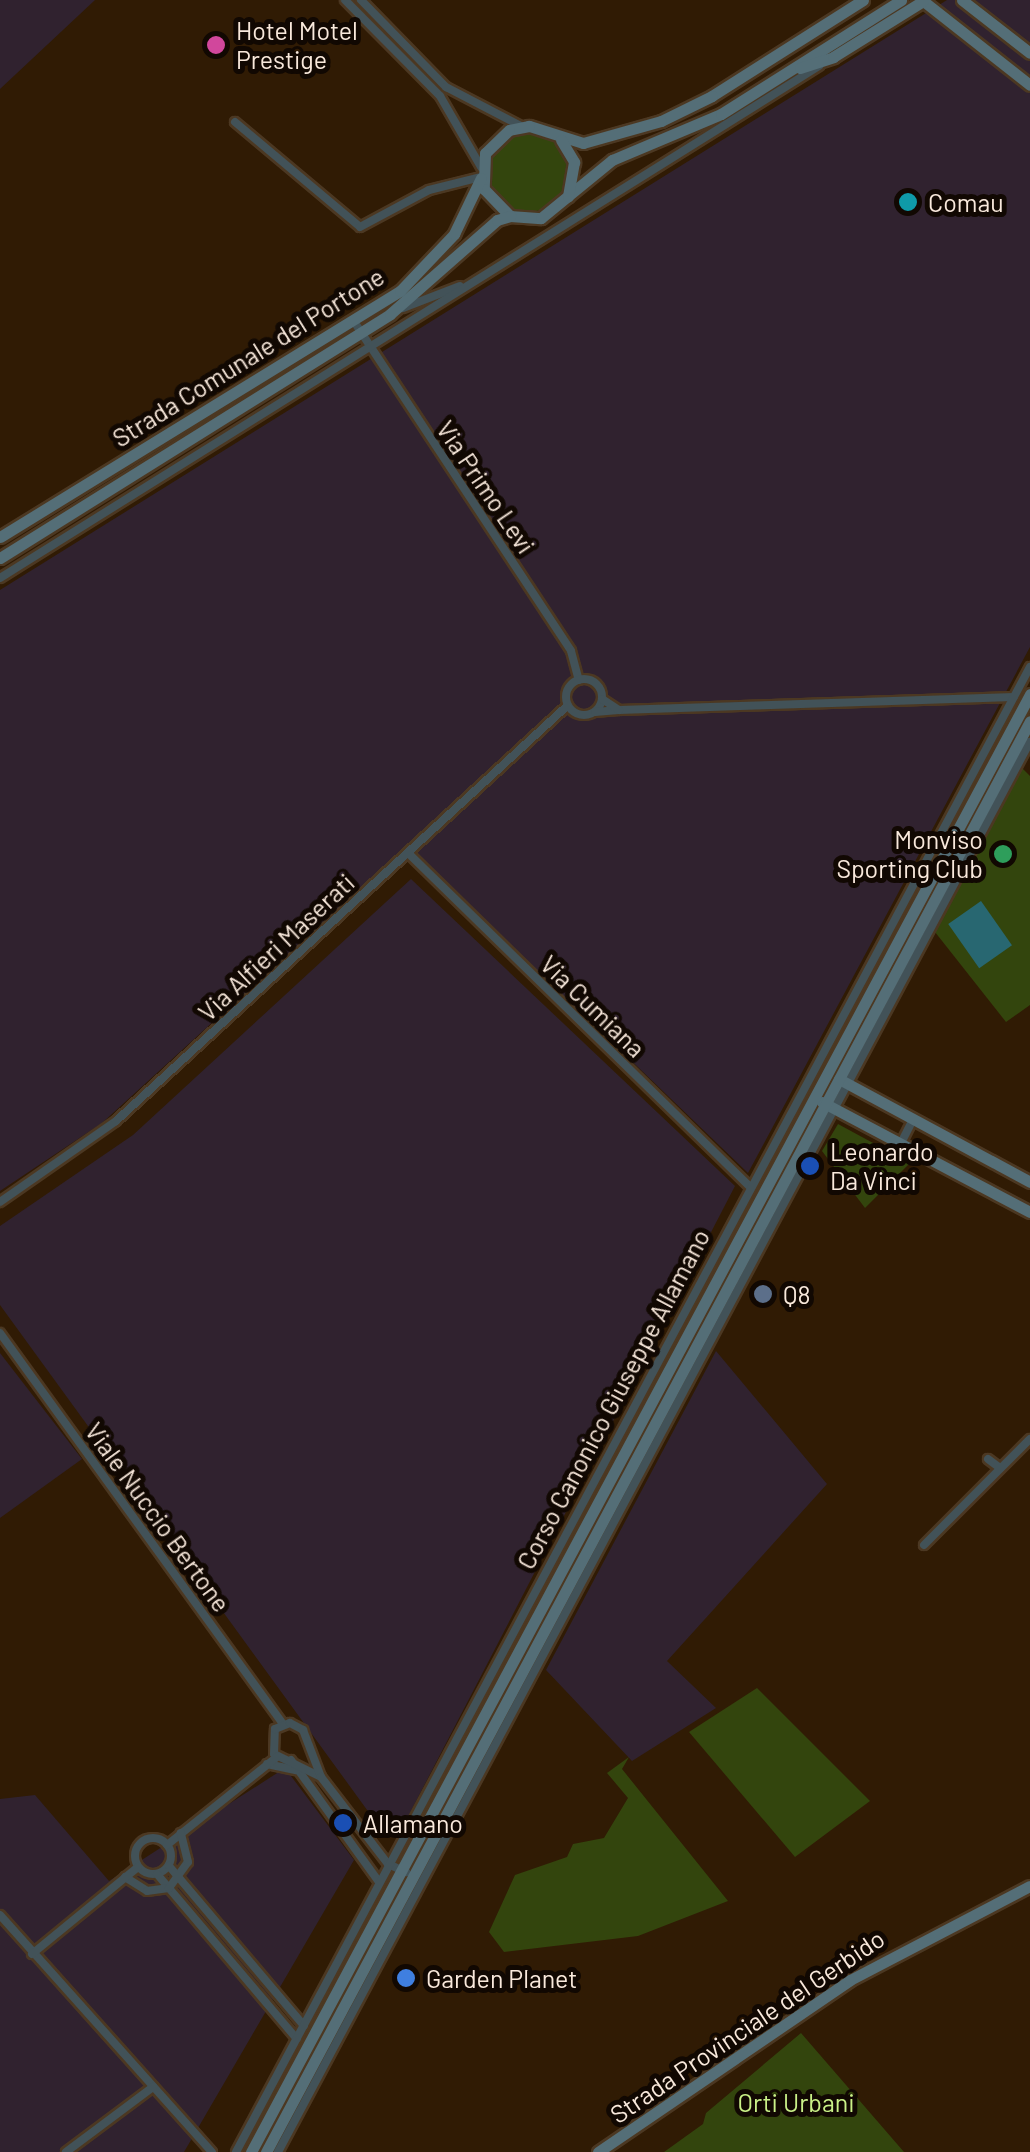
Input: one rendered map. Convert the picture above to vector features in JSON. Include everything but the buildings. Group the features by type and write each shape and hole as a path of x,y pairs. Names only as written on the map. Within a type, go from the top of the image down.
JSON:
{"street":[{"path":"345,0 453,112 491,202 510,216"},
{"path":"361,0 446,87 522,126 583,143 674,116 863,0"},
{"name":"Strada Comunale del Portone","path":"390,314 498,220 510,216 541,218 622,153 721,114 901,0"},
{"path":"782,74 833,56 923,0 1030,84"},
{"path":"962,0 1030,52"},
{"path":"379,34 387,26"},
{"name":"Strada Comunale del Portone","path":"0,578 833,56"},
{"path":"235,122 360,227 429,190 481,172"},
{"name":"Strada Comunale del Portone","path":"0,538 400,290 443,248 491,143 522,126"},
{"path":"560,138 574,162 566,200"},
{"name":"Strada Comunale del Portone","path":"0,558 390,314 472,282"},
{"name":"Via Primo Levi","path":"352,320 572,651 579,680"},
{"name":"Corso Canonico Giuseppe Allamano","path":"236,2152 751,1188 819,1101 1030,667"},
{"path":"619,710 602,699 592,681 579,680 566,691 567,706 579,716 619,710 1014,697"},
{"name":"Corso Canonico Giuseppe Allamano","path":"266,2152 1030,694"},
{"path":"596,712 602,699"},
{"name":"Via Alfieri Maserati","path":"0,1202 116,1121 567,706"},
{"name":"Corso Canonico Giuseppe Allamano","path":"844,1081 1030,721"},
{"name":"Corso Canonico Giuseppe Allamano","path":"819,1101 844,1081 1030,742"},
{"path":"1022,758 1030,766"},
{"name":"Via Cumiana","path":"408,853 751,1188"},
{"path":"844,1081 1030,1182"},
{"path":"819,1101 1030,1212"},
{"path":"901,1143 913,1119"},
{"name":"Viale Nuccio Bertone","path":"0,1333 283,1724 303,1730 321,1777 388,1864 413,1876"},
{"path":"924,1545 1030,1439"},
{"path":"988,1458 1000,1468"},
{"path":"283,1724 270,1740 278,1757 168,1845 168,1866 304,2026"},
{"path":"307,1746 293,1760 379,1882"},
{"name":"Viale Nuccio Bertone","path":"278,1757 293,1760 321,1777"},
{"path":"267,1764 299,1771"},
{"path":"125,1878 146,1891 169,1888 180,1879 188,1862 182,1833"},
{"path":"344,1834 370,1840"},
{"path":"32,1954 138,1867 140,1843 154,1838 168,1845"},
{"path":"157,1874 168,1866"},
{"path":"138,1867 157,1874 297,2039"},
{"name":"Corso Canonico Giuseppe Allamano","path":"251,2152 413,1876"},
{"name":"Corso Canonico Giuseppe Allamano","path":"278,2152 413,1876"},
{"name":"Strada Provinciale del Gerbido","path":"598,2152 850,1980 1030,1886"},
{"path":"0,1915 212,2152"},
{"path":"66,2152 153,2087"}],"shaded area":[{"path":"0,0 95,0 0,89"},
{"path":"947,0 1030,0 1030,647 748,1173 407,845 102,1123 0,1191 0,590"},
{"path":"411,879 735,1186 400,1832 386,1836 0,1305 0,1226 133,1135"},
{"path":"716,1351 827,1484 667,1661 716,1708 632,1761 546,1670"},
{"path":"0,1353 82,1459 0,1518"},
{"path":"285,1768 354,1860 184,2152 0,2152 0,1799 35,1795 109,1881"}],"green space":[{"path":"528,132 543,135 556,144 565,157 565,187 556,200 543,209 528,212 513,209 500,200 491,187 488,172 491,157 500,144 513,135"},
{"name":"Monviso Sporting Club","path":"1022,768 1030,776 1030,1005 1006,1022 935,932"},
{"path":"838,1124 910,1163 865,1208 822,1151"},
{"path":"757,1688 870,1801 795,1857 689,1732"},
{"path":"629,1757 622,1769 728,1901 638,1936 504,1952 489,1932 515,1875 567,1857 573,1844 604,1838 628,1798 607,1773"},
{"name":"Orti Urbani","path":"801,2033 904,2152 664,2152 703,2124 706,2113"}],"water":[{"path":"981,901 1012,945 979,968 948,924"}],"place":[{"name":"Hotel Motel Prestige","path":"216,45"},
{"name":"Comau","path":"908,202"},
{"name":"Monviso Sporting Club","path":"1003,854"},
{"name":"Leonardo Da Vinci","path":"810,1166"},
{"name":"Q8","path":"763,1294"},
{"name":"Allamano","path":"343,1823"},
{"name":"Garden Planet","path":"406,1978"}]}
